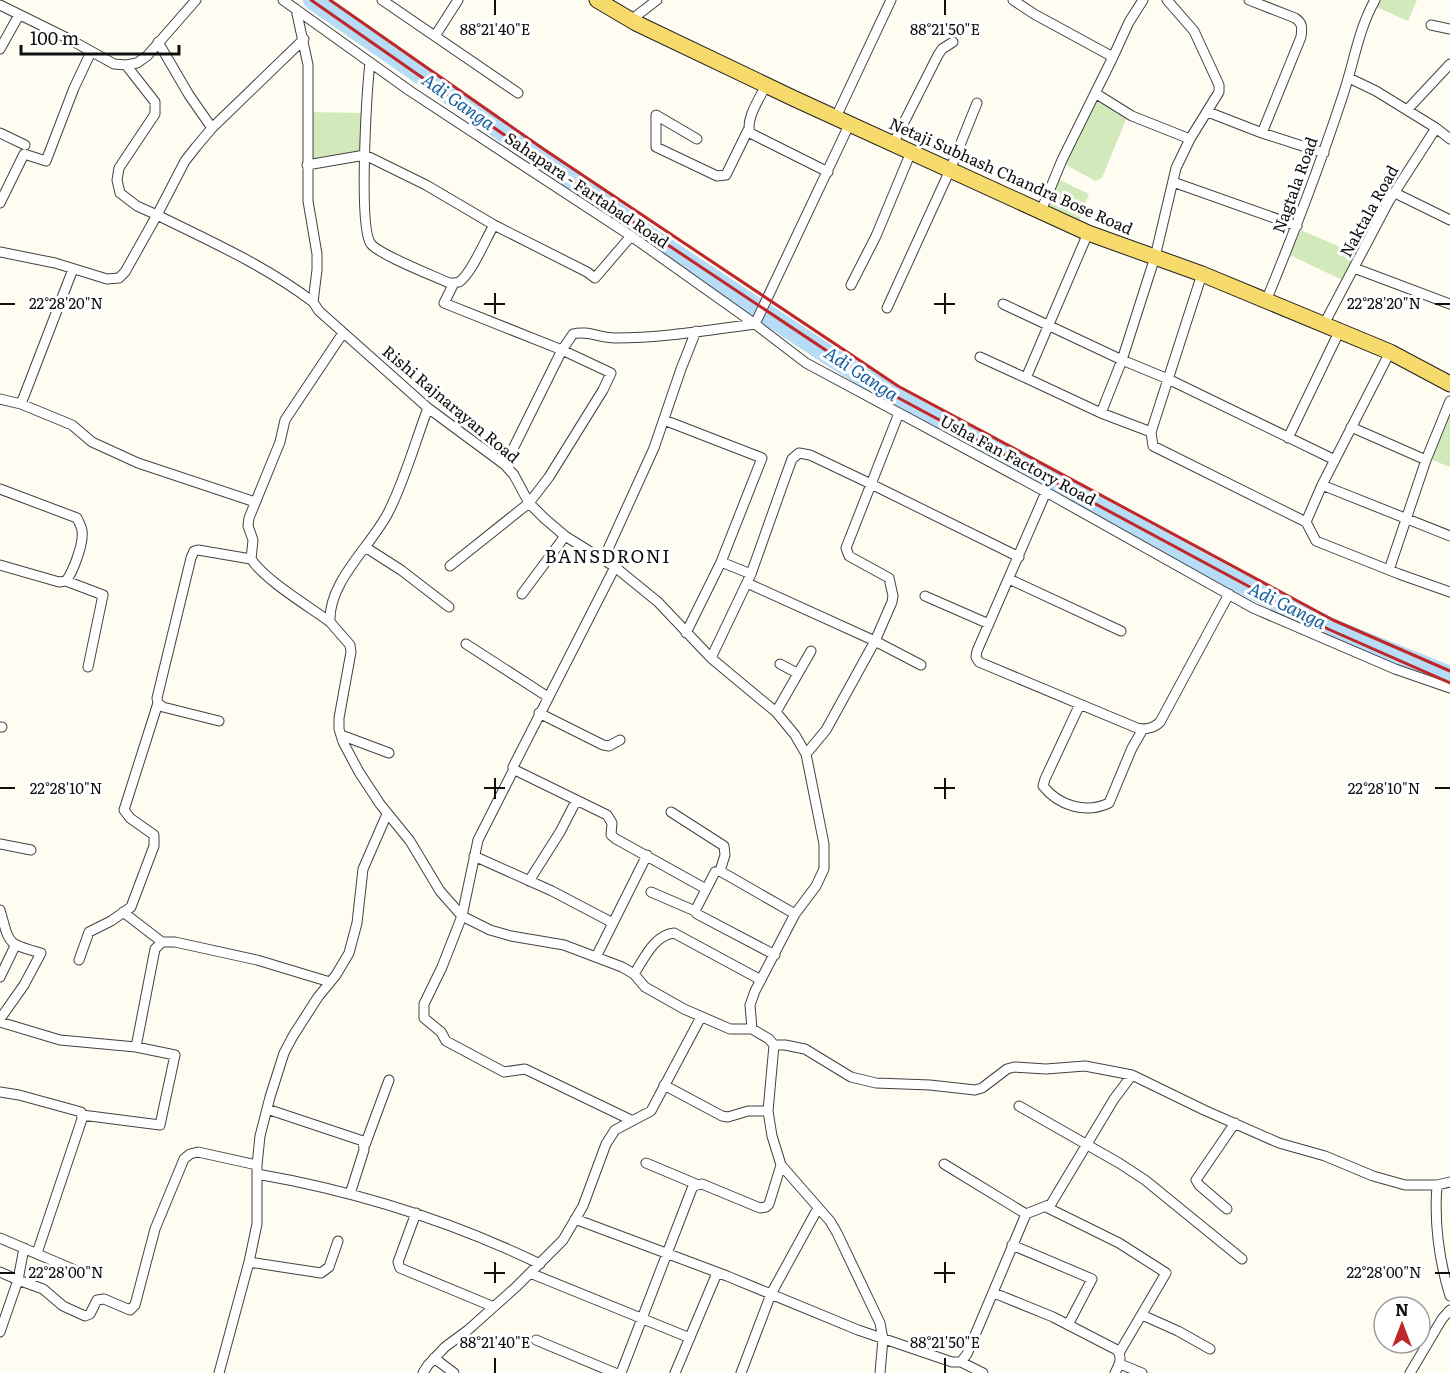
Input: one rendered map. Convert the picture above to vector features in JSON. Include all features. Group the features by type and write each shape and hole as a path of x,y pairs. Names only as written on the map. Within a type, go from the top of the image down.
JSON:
{"main road":[{"name":"Netaji Subhash Chandra Bose Road","path":"597,0 631,20 766,85 1041,212 1088,233 1202,274 1323,326 1390,351 1450,384"}],"street":[{"path":"0,5 114,64 126,65 137,63 147,56 196,0"},
{"name":"Sahapara - Fartabad Road","path":"283,0 370,63 631,236 756,324"},
{"path":"382,0 518,93"},
{"path":"435,36 458,0"},
{"path":"631,20 657,0"},
{"path":"505,465 562,350 573,334 579,332 612,338 696,332 756,324 828,171 842,120 891,0"},
{"path":"1013,0 1113,57"},
{"path":"1041,212 1062,160 1129,21 1141,4 1129,0"},
{"path":"1101,412 1122,360 1155,257 1176,168 1190,139 1215,100 1219,85 1194,31 1167,0"},
{"path":"1250,0 1295,18 1302,26 1301,37 1262,134"},
{"name":"Nagtala Road","path":"1266,302 1324,153 1349,78 1362,27 1375,0"},
{"path":"296,9 308,65 308,201 317,254 313,302"},
{"path":"0,49 19,15"},
{"path":"1431,25 1450,29"},
{"path":"0,252 56,263 107,279 119,278 125,272 186,161 212,128 304,39"},
{"path":"158,42 189,95 212,128"},
{"path":"893,144 938,55 942,49 953,42"},
{"path":"0,203 24,154 46,161 91,51"},
{"path":"370,63 364,122 367,239 373,247 418,270 454,283 460,281 468,271 494,225"},
{"path":"1407,110 1450,64"},
{"name":"Rishi Rajnarayan Road","path":"126,65 155,102 156,108 155,114 119,168 120,193 137,206 236,255 295,288 313,302 319,311 428,408 505,465 514,475 529,503 566,536 615,567 658,602 711,658 776,712 795,735 806,754 825,857 824,868 816,886 795,914 750,1005 752,1029"},
{"path":"1349,78 1376,91 1450,139"},
{"path":"697,139 656,115 656,147 717,176 726,175 748,130 766,85"},
{"path":"1095,93 1132,116 1190,139"},
{"path":"887,308 950,170 977,103"},
{"path":"1208,112 1262,134 1324,153"},
{"name":"Naktala Road","path":"1323,326 1395,193 1436,128"},
{"path":"748,130 753,136 828,171"},
{"path":"0,133 26,145"},
{"path":"851,285 876,236 911,152"},
{"path":"307,165 365,155 426,185 494,225 595,278 631,236"},
{"path":"1173,182 1297,226"},
{"path":"1395,193 1450,220"},
{"path":"1026,378 1088,233"},
{"path":"1354,268 1450,304"},
{"path":"21,404 73,269"},
{"path":"1202,274 1151,432 1153,446 1306,522 1316,542 1450,592"},
{"path":"450,566 529,503 549,477 603,390 611,373 562,350 444,303 454,283"},
{"path":"1003,304 1168,379 1335,460"},
{"name":"Usha Fan Factory Road","path":"756,324 806,363 1046,492 1228,594 1395,669 1450,688"},
{"path":"603,560 654,448 696,332"},
{"path":"1287,438 1339,332"},
{"path":"251,559 253,540 248,526 249,518 280,441 285,420 343,333"},
{"path":"1306,522 1390,351"},
{"path":"980,357 1151,432"},
{"path":"0,399 21,404 72,425 86,438 138,463 255,502"},
{"path":"1389,570 1426,460 1450,401"},
{"path":"330,622 331,607 338,586 388,513 428,408"},
{"path":"806,754 826,730 875,641 892,602 891,582 884,574 849,556 846,548 899,413"},
{"path":"664,420 762,458 721,562 686,633"},
{"path":"1351,427 1426,460"},
{"path":"711,658 749,579 783,482 795,456 799,453 871,484 1019,557"},
{"path":"1322,486 1450,536"},
{"path":"0,489 76,518 82,528 83,539 66,581"},
{"path":"1046,492 977,651 976,657 979,662 1143,729 1153,727 1160,722 1228,594"},
{"path":"522,594 566,536"},
{"path":"365,547 401,570 449,607"},
{"path":"79,960 89,932 111,921 131,907 154,846 154,835 130,818 124,810 158,703 157,698 177,608 194,551 251,559 275,581 330,622 350,645 351,652 339,718 341,735 359,772 387,814 410,841 441,891 462,916 490,930 564,945 622,967 634,974 645,987 684,1010 730,1029 752,1029 769,1039 774,1045 768,1111 772,1136 781,1165 837,1233 880,1323 883,1340 880,1373"},
{"path":"721,562 749,579 921,665"},
{"path":"0,565 59,582 66,581 103,595 88,667"},
{"path":"615,567 515,760 514,769 478,840 462,916 442,967 424,1004 424,1018 441,1032 446,1041 504,1072 525,1069 631,1120"},
{"path":"1009,579 1121,631"},
{"path":"925,596 989,624"},
{"path":"466,644 548,697"},
{"path":"776,712 811,651"},
{"path":"780,664 797,673"},
{"path":"158,703 163,707 219,721"},
{"path":"1080,704 1044,779 1043,786 1048,793 1081,809 1100,807 1109,803 1132,748 1143,729"},
{"path":"539,713 603,745 609,746 620,740"},
{"path":"341,735 389,753"},
{"path":"514,769 607,815 612,823 611,835 706,889"},
{"path":"530,881 576,801"},
{"path":"671,812 724,846 725,855 720,872"},
{"path":"219,1373 249,1262 256,1224 260,1136 267,1109 284,1053 318,997 349,953 357,923 363,869 387,814"},
{"path":"0,844 31,850"},
{"path":"596,957 647,855"},
{"path":"474,856 613,923"},
{"path":"695,911 716,872 720,872 795,914"},
{"path":"651,892 695,911 775,955"},
{"path":"0,910 9,940 15,946 41,953 24,985 0,1020 60,1041 136,1047 175,1055 160,1125 82,1115"},
{"path":"123,912 162,942 176,942 256,960 330,982"},
{"path":"634,974 658,939 665,934 674,933 761,981"},
{"path":"136,1047 155,949 162,942"},
{"path":"0,977 15,946"},
{"path":"423,1373 434,1358 494,1307 563,1240 583,1206 606,1144 615,1130 651,1111 701,1017"},
{"path":"774,1045 785,1044 805,1049 851,1077 876,1083 930,1085 975,1090 982,1088 1007,1069 1014,1067 1046,1070 1085,1066 1132,1074 1279,1143 1325,1156 1390,1182 1405,1185 1437,1185 1450,1182"},
{"path":"961,1362 967,1354 994,1293 1026,1214 1051,1204 1114,1099 1132,1074"},
{"path":"350,1194 389,1080"},
{"path":"664,1085 722,1116 728,1117 748,1111 768,1111"},
{"path":"0,1092 79,1110 82,1115"},
{"path":"1019,1106 1144,1179 1242,1259"},
{"path":"267,1109 363,1142 365,1145"},
{"path":"37,1253 82,1115"},
{"path":"1227,1209 1199,1185 1196,1179 1235,1123"},
{"path":"0,1272 43,1289 63,1306 79,1315 90,1314 100,1299 125,1309 133,1309 155,1229 184,1159 198,1152 416,1213 484,1239 540,1264"},
{"path":"646,1163 760,1208 769,1204 781,1165"},
{"path":"944,1164 1026,1214"},
{"path":"621,1373 665,1253 693,1186 696,1184"},
{"path":"1437,1185 1435,1212 1438,1242 1450,1296"},
{"path":"1046,1207 1119,1243 1166,1273 1119,1353 1120,1364 1115,1373"},
{"path":"741,1373 771,1294 818,1208"},
{"path":"416,1213 398,1262 400,1268 494,1307"},
{"path":"575,1219 771,1294 883,1340 952,1362 961,1362 983,1373"},
{"path":"0,1238 77,1270"},
{"path":"249,1262 321,1273 329,1267 338,1241"},
{"path":"1012,1245 1092,1280 1068,1325"},
{"path":"0,1332 18,1280 24,1248"},
{"path":"530,1273 690,1338"},
{"path":"675,1373 717,1273"},
{"path":"994,1293 1068,1325 1119,1353"},
{"path":"1410,1373 1442,1319 1450,1310"},
{"path":"1142,1315 1210,1349"},
{"path":"536,1340 615,1373"},
{"path":"434,1358 454,1373"},
{"path":"1120,1364 1142,1373"}],"green space":[{"path":"1377,0 1417,0 1408,21 1374,6"},
{"path":"1096,99 1127,117 1102,178 1095,181 1063,163"},
{"path":"311,112 363,113 362,162 310,163"},
{"path":"1058,179 1089,194 1079,221 1046,207"},
{"path":"1301,230 1356,254 1344,281 1290,255"},
{"path":"1450,411 1450,467 1427,458"}],"waterway":[{"name":"Adi Ganga","path":"313,0 574,181 653,239 899,399 1228,577 1333,629 1450,676"}],"railway":[{"path":"311,0 536,157 893,395 1328,629 1450,683"},
{"path":"330,0 542,148 898,386 1333,620 1450,671"}],"district":[{"name":"BANSDRONI","path":"608,557"}]}
